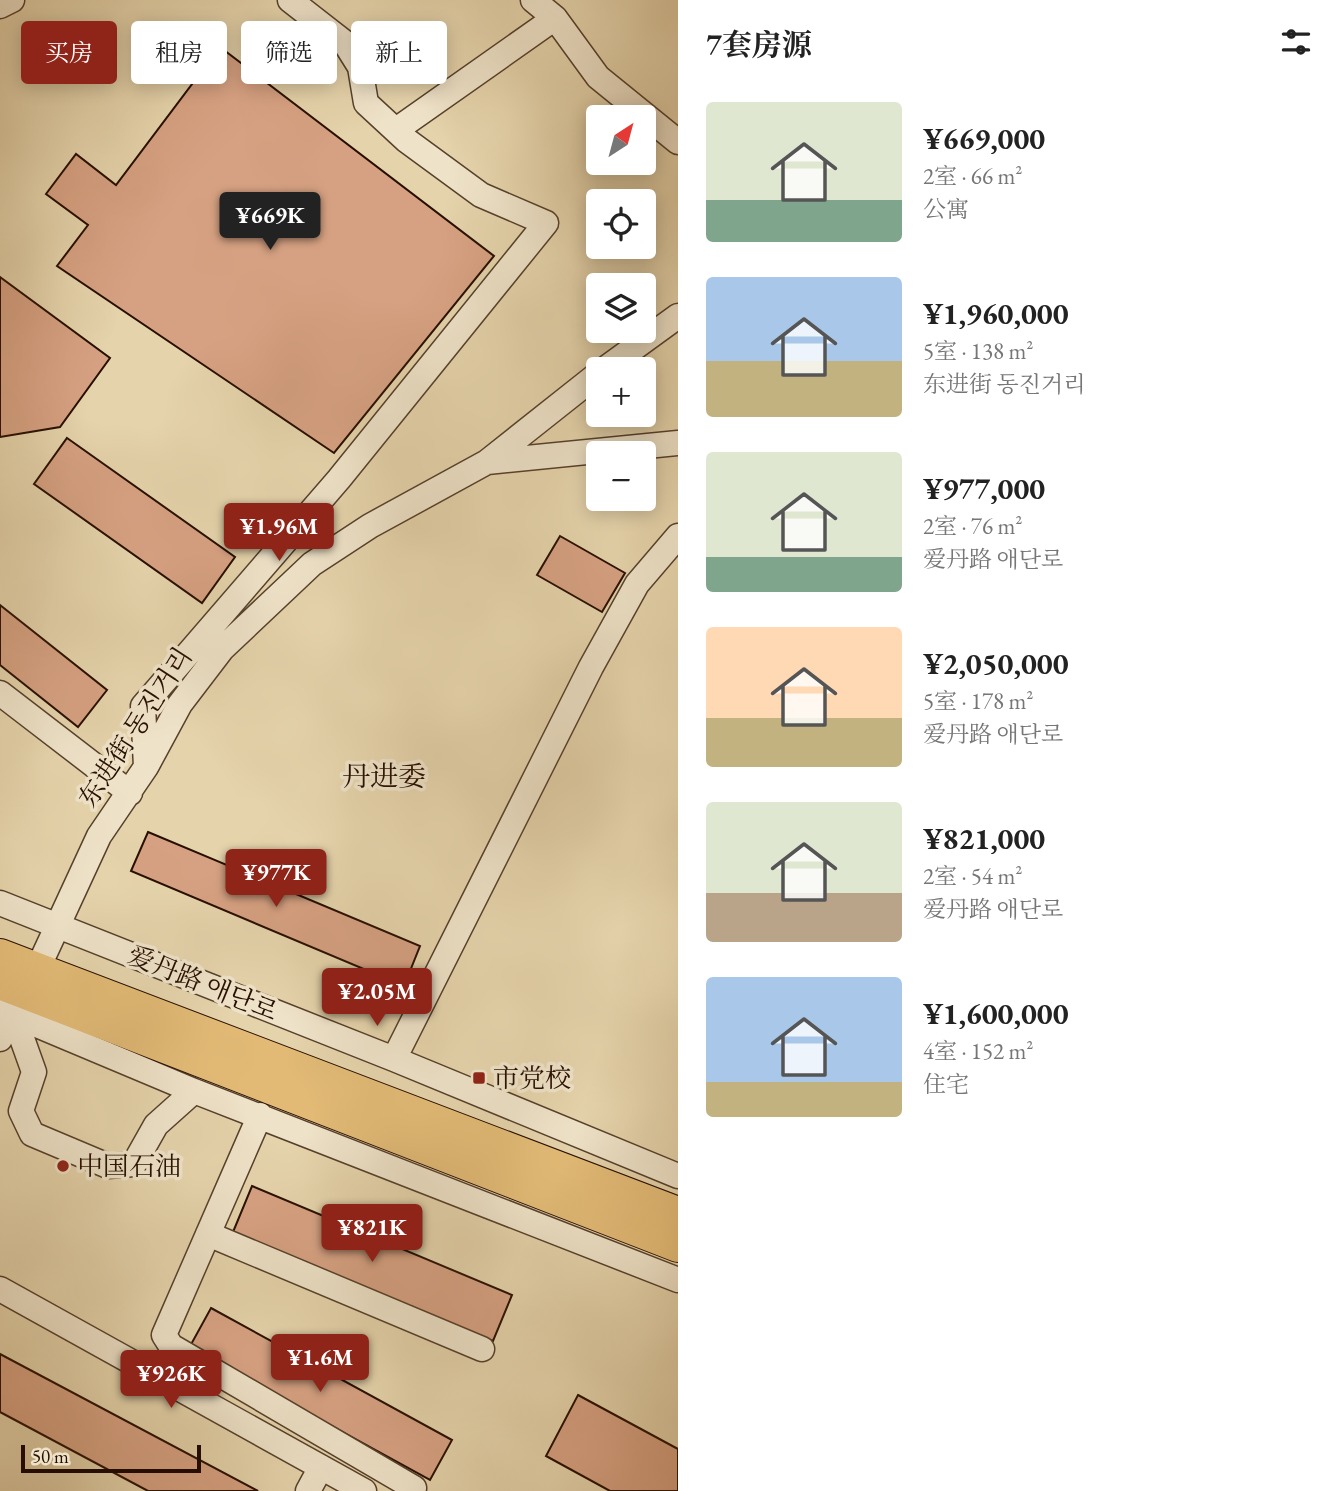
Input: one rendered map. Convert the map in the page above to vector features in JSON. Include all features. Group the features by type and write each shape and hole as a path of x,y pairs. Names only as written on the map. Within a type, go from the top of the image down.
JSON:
{"main road":[{"name":"爱丹路 애단로","path":"0,955 16,994 678,1246"},
{"name":"爱丹路 애단로","path":"16,994 678,1213"}],"street":[{"path":"0,6 12,0"},
{"path":"146,767 143,706 339,479 546,223 481,195 396,131 366,103 360,67 345,43 290,0"},
{"path":"533,0 555,18 598,77 678,142"},
{"path":"396,131 555,18"},
{"path":"622,357 678,316"},
{"path":"487,462 586,384"},
{"name":"东进街 동진거리","path":"0,1039 16,994 58,926 99,836 146,767 180,704 222,649 263,607 312,564 370,526 487,462 678,443"},
{"path":"394,1059 590,667 637,584 678,536"},
{"path":"0,693 130,793"},
{"name":"爱丹路 애단로","path":"0,904 394,1059 678,1175"},
{"path":"16,994 34,1072 21,1111 32,1134 108,1167 134,1164 156,1125 194,1091"},
{"name":"爱丹路 애단로","path":"16,994 194,1091 678,1280"},
{"path":"260,1115 164,1335 171,1346 414,1488"},
{"path":"208,1234 482,1349"},
{"path":"0,1289 364,1491"},
{"path":"308,1491 321,1467"}],"building":[{"path":"227,52 241,63 241,84 269,84 494,256 334,453 57,266 88,225 46,194 76,154 116,185 192,84 227,84"},
{"path":"0,277 110,358 60,427 0,437"},
{"path":"67,438 235,557 202,603 34,484"},
{"path":"560,536 625,573 602,612 537,575"},
{"path":"0,605 107,690 78,727 0,665"},
{"path":"148,832 420,946 404,986 131,871"},
{"path":"252,1186 512,1295 493,1341 233,1232"},
{"path":"211,1308 452,1440 430,1480 189,1348"},
{"path":"0,1354 258,1491 148,1491 0,1412"},
{"path":"578,1395 678,1449 678,1491 610,1491 546,1456"}],"place":[{"name":"市党校","path":"479,1078"},
{"name":"中国石油","path":"63,1166"}],"district":[{"name":"丹进委","path":"384,776"}]}
